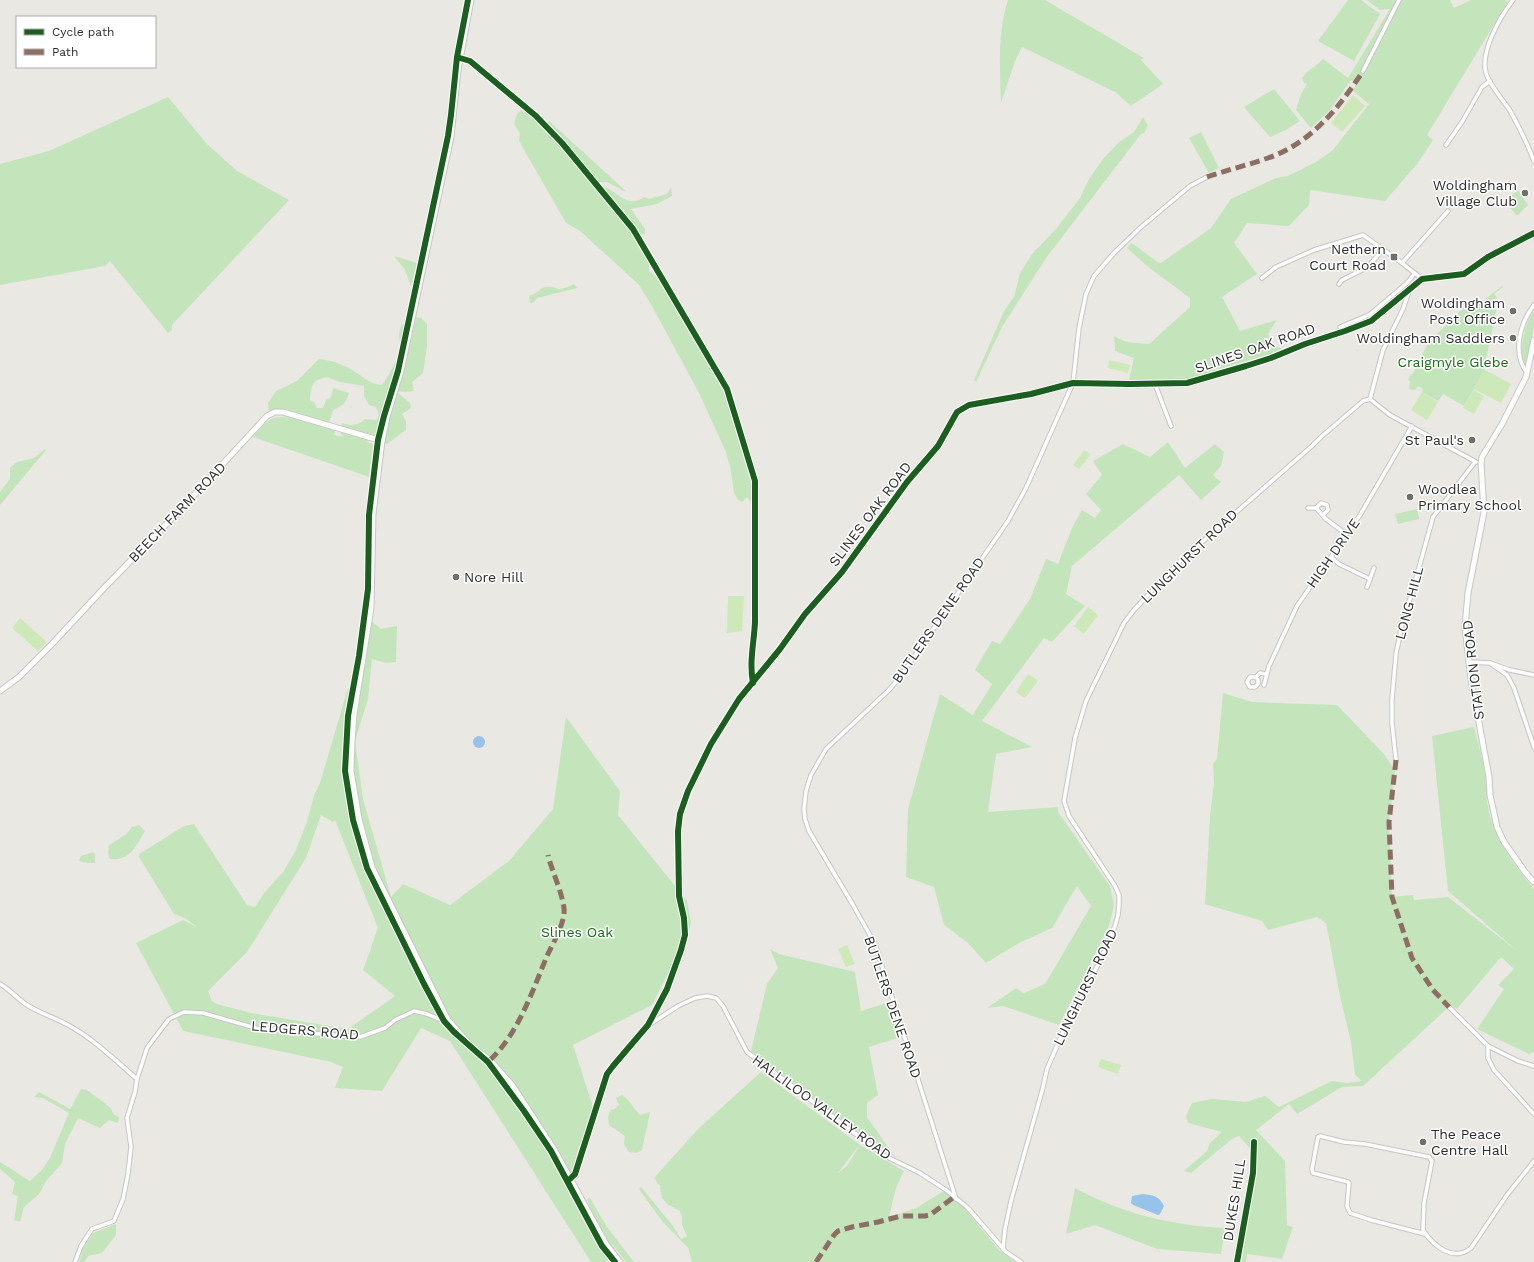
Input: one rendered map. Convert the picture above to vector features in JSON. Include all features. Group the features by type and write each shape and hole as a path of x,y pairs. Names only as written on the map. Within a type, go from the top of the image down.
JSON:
{"main road":[{"path":"471,0 458,70 451,137 401,371 387,417 382,441 373,514 371,608 354,714 351,771 359,819 372,866 448,1020 472,1046 490,1060 513,1086 554,1149 606,1244 620,1262"},
{"name":"STATION ROAD","path":"1534,340 1527,373 1511,408 1478,463 1484,512 1466,608 1465,627 1474,696 1490,777 1490,795 1497,827 1504,842 1534,882"},
{"name":"BEECH FARM ROAD","path":"0,691 19,677 52,644 184,506 267,416 275,412 283,412 382,441"}],"street":[{"path":"1363,71 1399,0"},
{"path":"1513,0 1497,27 1487,52 1485,61 1486,73 1516,121 1534,161"},
{"path":"1446,145 1462,122 1482,87 1490,81"},
{"name":"BUTLERS DENE ROAD","path":"956,1199 875,944 809,831 805,819 804,799 811,775 826,749 889,690 900,677 1008,521 1035,469 1073,383 1079,328 1086,294 1094,276 1114,253 1140,228 1190,186 1207,177"},
{"path":"1402,263 1448,211"},
{"path":"1262,278 1276,267 1314,250 1363,235 1422,279 1464,274 1488,257 1534,233"},
{"path":"1339,284 1342,280 1368,267 1383,249"},
{"path":"1340,327 1369,315 1407,283 1415,273"},
{"name":"SLINES OAK ROAD","path":"570,1179 575,1174 607,1074 648,1025 667,990 682,950 685,935 684,918 679,896 678,831 680,814 699,766 717,733 732,710 780,649 805,614 842,572 907,482 938,446 946,435 957,412 969,406 1031,394 1073,383 1155,384 1187,383 1198,381 1271,358 1305,344 1345,332 1371,321 1422,279"},
{"path":"1410,288 1402,310 1383,350 1370,399 1390,415 1478,463"},
{"path":"1527,373 1522,364 1520,355 1520,332 1522,325 1534,305"},
{"path":"1155,384 1171,426"},
{"name":"LUNGHURST ROAD","path":"1003,1248 1005,1229 1011,1201 1047,1069 1063,1032 1101,959 1118,915 1119,895 1115,886 1069,816 1064,801 1075,738 1086,701 1124,623 1158,584 1178,563 1321,437 1363,401 1370,399"},
{"name":"HIGH DRIVE","path":"1264,685 1271,660 1298,606 1360,515 1412,426"},
{"name":"LONG HILL","path":"1396,760 1392,723 1392,699 1396,654 1403,620 1433,517 1478,463"},
{"path":"1308,508 1316,508 1321,503 1326,505 1328,510 1323,515"},
{"path":"1316,508 1346,534"},
{"path":"1331,557 1339,564 1370,579"},
{"path":"1367,587 1374,568"},
{"path":"1469,662 1490,664 1534,675"},
{"path":"1490,664 1506,675 1514,688 1534,747"},
{"path":"1256,677 1260,673 1266,674"},
{"path":"0,984 7,988 23,1003 68,1025 99,1046 137,1078"},
{"name":"HALLILOO VALLEY ROAD","path":"648,1025 695,998 707,996 716,998 723,1006 747,1052 885,1156 920,1173 946,1190 968,1208 1008,1254 1022,1262"},
{"path":"1449,1007 1488,1046 1518,1061 1534,1066"},
{"name":"LEDGERS ROAD","path":"75,1262 81,1246 92,1229 114,1221 123,1199 131,1147 127,1118 135,1092 137,1078 147,1048 169,1019 184,1012 203,1013 259,1029 286,1029 349,1037 360,1037 371,1034 385,1028 395,1020 414,1011 428,1014 444,1021 448,1020"},
{"path":"653,1015 658,1019"},
{"path":"1488,1046 1488,1058 1494,1070 1534,1114"},
{"path":"1425,1234 1350,1213 1347,1206 1350,1183 1313,1174 1316,1140 1320,1136 1344,1142 1365,1144 1429,1157 1432,1161 1424,1203 1422,1227 1425,1234 1441,1250 1457,1256 1464,1254 1471,1248 1507,1195 1534,1161"},
{"name":"DUKES HILL","path":"1237,1262 1253,1173 1254,1142"}],"green space":[{"path":"1008,0 1045,0 1144,58 1141,60 1163,84 1131,106 1115,92 1022,47 1015,61 1001,103 1001,38 1004,13"},
{"path":"1348,0 1361,0 1380,14 1354,61 1318,41"},
{"path":"1367,0 1450,0 1454,8 1471,0 1506,0 1507,3 1427,135 1433,140 1417,164 1385,201 1310,190 1309,205 1289,226 1247,223 1234,243 1257,274 1222,297 1240,331 1277,320 1268,334 1274,346 1287,350 1218,369 1190,380 1129,380 1134,358 1115,351 1114,336 1126,342 1149,344 1190,307 1190,298 1147,266 1127,248 1132,243 1157,262 1161,263 1211,228 1231,199 1276,178 1288,176 1316,162 1333,150 1369,104 1353,91 1356,84 1351,80 1329,111 1311,128 1296,110 1301,94 1307,84 1304,83 1302,78 1323,59 1348,78 1390,9 1380,10"},
{"path":"1274,89 1300,121 1286,130 1270,137 1244,107"},
{"path":"1353,95 1365,106 1342,132 1331,123"},
{"path":"168,97 207,144 237,171 289,200 172,325 172,330 168,333 110,261 105,266 0,285 0,164 49,151"},
{"path":"521,110 531,115 564,147 632,231 651,263 649,265 649,271 658,278 724,390 752,481 751,502 747,497 742,502 738,500 734,493 731,471 726,452 699,393 639,285 580,231 566,223 519,141 520,133 514,124 517,114"},
{"path":"1143,117 1148,126 1144,133 1141,134 1046,258 1002,327 976,382 974,380 1004,311 1014,297 1020,273 1033,253 1055,230 1080,198 1089,179 1103,159 1119,142 1134,132"},
{"path":"549,121 627,192 607,182 596,182 565,143 547,124"},
{"path":"1201,132 1219,168 1209,173 1189,138"},
{"path":"601,186 607,188 622,198 632,201 644,197 649,199 667,194 671,187 672,196 657,204 631,209 645,229 645,234 640,235 623,210"},
{"path":"1518,190 1528,205 1517,216 1505,201"},
{"path":"394,256 417,263 411,286 405,270"},
{"path":"574,284 577,288 537,298 534,302 530,303 529,296 544,288 549,287 561,289"},
{"name":"Craigmyle Glebe","path":"1502,286 1503,287 1494,294 1497,297 1496,312 1485,370 1464,406 1443,394 1438,401 1422,392 1423,389 1418,386 1415,390 1409,389 1410,381 1408,380 1428,343 1465,306 1471,310"},
{"path":"1534,310 1534,327 1526,366 1522,353 1523,338"},
{"path":"411,318 421,318 427,324 427,347 423,373 412,382 414,391 396,391 410,403 411,408 402,414 406,421 406,430 387,444 379,439 369,439 367,442 373,444 369,477 253,437 269,420 273,418 283,417 290,419 269,410 268,403 276,391 297,381 319,359 342,365 373,383 382,385 396,360 400,349 401,345 399,333 401,326","holes":["327,377 340,382 364,386 364,396 369,405 376,407 379,415 377,420 365,419 354,425 342,423 339,430 343,437 334,435 336,429 329,423 333,410 344,404 349,393 333,388 331,397 326,400 323,408 317,408 314,402 310,400 313,384 318,380"]},
{"path":"1109,360 1130,365 1128,373 1108,368"},
{"path":"1485,370 1511,384 1501,403 1474,389"},
{"path":"1474,390 1484,396 1474,414 1463,408"},
{"path":"1422,392 1438,402 1427,420 1411,410"},
{"path":"1168,442 1185,468 1215,444 1224,452 1221,466 1213,475 1221,482 1201,500 1179,475 1072,566 1066,594 1085,606 1052,642 1044,638 982,721 1032,747 996,754 988,812 1058,807 1058,812 1110,886 1114,906 1108,929 1059,1025 1003,1006 987,1008 1016,988 1024,993 1045,984 1091,906 1077,886 1052,928 1019,943 986,963 968,943 944,925 934,887 906,877 908,809 940,694 973,715 992,684 975,670 992,641 1000,644 1030,599 1046,559 1058,564 1072,528 1082,510 1095,518 1101,510 1086,494 1102,475 1093,461 1123,444 1150,457"},
{"path":"45,449 46,450 0,505 0,492 10,479 10,468 17,462 34,458"},
{"path":"1084,450 1091,454 1079,469 1073,465"},
{"path":"1417,509 1419,519 1398,524 1395,514"},
{"path":"728,596 744,596 742,631 727,633"},
{"path":"1088,607 1098,615 1084,634 1074,626"},
{"path":"20,618 47,642 38,651 12,628"},
{"name":"Slines Oak","path":"370,620 381,629 397,626 396,662 386,663 372,659 368,699 355,741 363,799 391,897 403,884 450,905 509,861 553,809 566,717 620,791 618,815 687,901 691,923 688,935 652,1005 573,1045 593,1107 573,1180 592,1211 587,1199 590,1198 607,1227 634,1262 626,1262 610,1241 618,1255 605,1262 591,1262 450,1041 421,1028 382,1091 335,1088 343,1067 331,1062 183,1031 136,943 183,920 197,927 185,918 174,914 139,857 139,854 184,826 194,824 247,905 255,907 264,893 283,872 295,852 307,822 314,795 320,783 348,688 355,732","holes":["321,815 333,822 335,820 378,928 363,970 395,996 348,1029 251,1013 217,1004 212,1001 208,991 247,952 306,858"]},
{"path":"1028,674 1038,681 1025,698 1016,692"},
{"path":"1223,693 1252,702 1337,705 1384,754 1395,771 1389,822 1392,897 1413,895 1414,900 1448,897 1516,950 1448,891 1432,736 1474,727 1483,763 1488,807 1492,823 1507,853 1534,889 1534,1052 1529,1054 1477,1029 1504,989 1498,985 1514,969 1501,957 1457,1009 1451,1005 1363,1086 1342,1087 1297,1114 1289,1104 1256,1130 1285,1161 1287,1225 1293,1227 1282,1259 1247,1254 1246,1262 1242,1262 1256,1155 1239,1136 1232,1139 1191,1173 1184,1171 1207,1151 1210,1143 1222,1132 1188,1123 1186,1116 1192,1103 1212,1099 1246,1102 1265,1096 1279,1107 1332,1081 1347,1083 1362,1081 1355,1075 1351,1042 1340,996 1326,923 1317,917 1268,930 1262,921 1205,904 1210,817 1214,782 1213,764 1217,759"},
{"path":"139,825 145,831 132,851 123,858 110,859 108,854 109,845 125,835 132,827"},
{"path":"94,852 95,863 79,861 81,856"},
{"path":"847,945 855,964 846,967 838,949"},
{"path":"770,949 779,954 855,972 861,1011 890,1002 901,1037 869,1047 878,1095 867,1103 867,1117 895,1157 852,1127 751,1051 767,984 778,968"},
{"path":"1101,1059 1121,1065 1118,1074 1098,1067"},
{"path":"761,1072 860,1145 904,1171 896,1188 889,1217 916,1208 944,1191 966,1210 999,1250 1015,1262 692,1262 688,1248 662,1221 639,1189 641,1187 673,1226 681,1239 687,1236 682,1225 682,1216 680,1211 667,1204 662,1198 660,1186 654,1178 699,1128","holes":["858,1148 847,1166 838,1173"]},
{"path":"81,1089 87,1090 111,1108 113,1114 119,1117 118,1123 109,1120 100,1128 78,1118 65,1144 62,1163 46,1181 39,1194 24,1207 20,1222 14,1220 18,1196 12,1194 15,1182 0,1169 0,1162 30,1181 42,1170 50,1158 69,1113 43,1098 34,1097 39,1092 70,1109"},
{"path":"622,1095 640,1115 650,1112 642,1150 637,1153 629,1152 624,1144 625,1136 609,1125 608,1117 611,1109 613,1110 619,1105 616,1098"},
{"path":"1075,1188 1110,1205 1147,1217 1205,1227 1225,1228 1221,1254 1157,1249 1095,1225 1066,1234"},
{"path":"116,1224 116,1235 102,1253 88,1256 84,1262 79,1262 83,1248 93,1233"}],"water":[{"path":"479,736 483,738 485,742 483,746 479,748 475,746 473,742 475,738"},
{"path":"1143,1194 1153,1196 1160,1200 1164,1206 1160,1214 1158,1215 1131,1203 1132,1196"}],"marked path":[{"path":"1207,177 1268,158 1298,143 1311,134 1334,111 1363,71"},
{"path":"1396,760 1389,822 1392,897 1412,958 1433,990 1449,1007"},
{"path":"490,1060 509,1038 523,1012 563,919 563,901 548,855"},
{"path":"816,1262 838,1231 901,1216 930,1215 954,1197"}],"cycle path":[{"path":"468,0 457,57 448,136 398,371 378,440 369,515 368,589 359,656 348,716 345,771 353,820 367,868 424,984 444,1021 454,1032 488,1062 524,1111 551,1151 602,1246 615,1262"},
{"path":"460,58 470,61 536,116 562,143 633,229 727,389 755,481 755,622 751,668 753,683"},
{"path":"570,1179 575,1174 607,1074 648,1025 667,989 681,950 685,935 684,918 679,896 678,831 680,814 688,791 711,744 739,699 780,649 805,614 842,572 907,482 938,446 957,412 969,405 1031,394 1073,383 1187,383 1246,366 1371,321 1422,279 1464,274 1488,257 1534,233"},
{"path":"1237,1262 1253,1173 1254,1142"}],"place":[{"name":"Woldingham Village Club","path":"1525,193"},
{"name":"Nethern Court Road","path":"1394,257"},
{"name":"Woldingham Post Office","path":"1513,311"},
{"name":"Woldingham Saddlers","path":"1513,338"},
{"name":"St Paul's","path":"1472,440"},
{"name":"Woodlea Primary School","path":"1410,497"},
{"name":"Nore Hill","path":"456,577"},
{"name":"The Peace Centre Hall","path":"1423,1142"}]}
